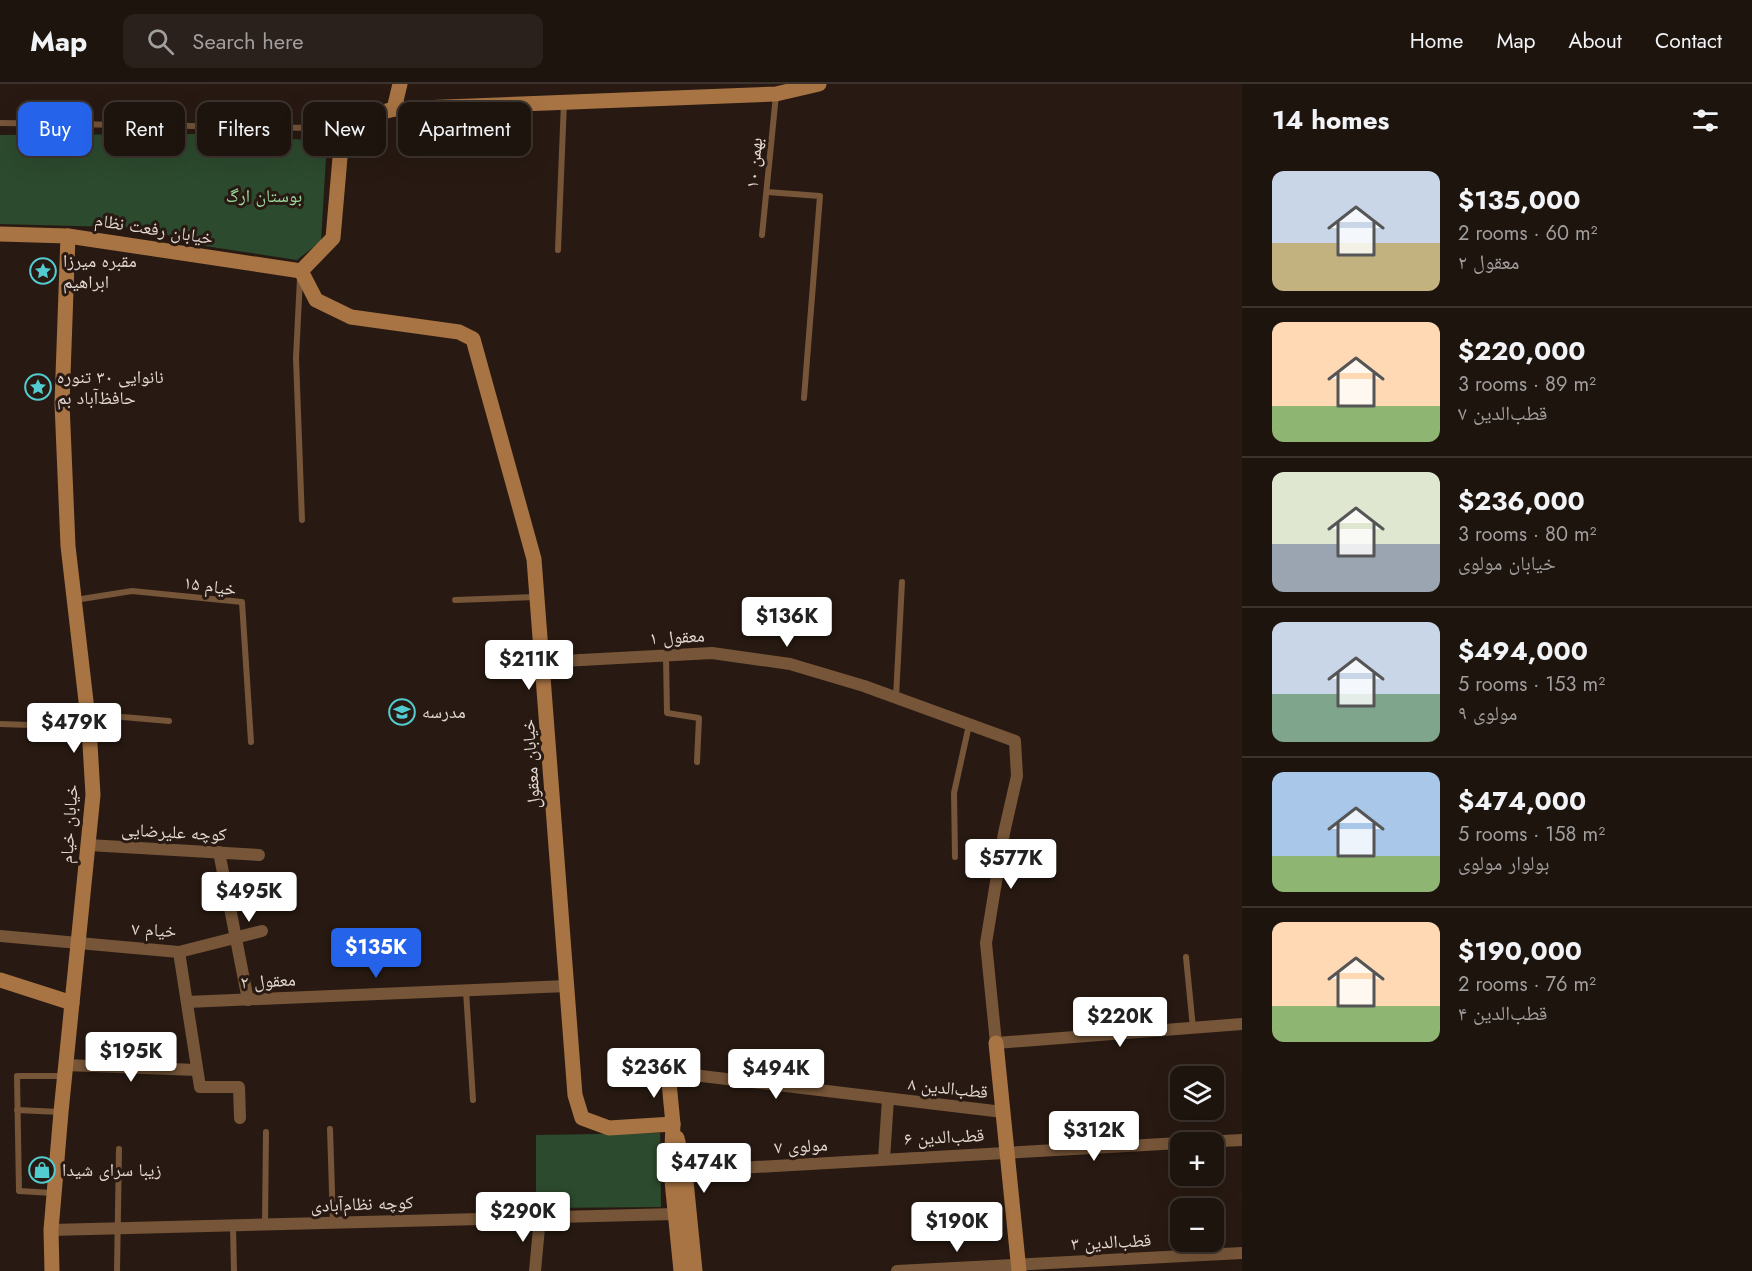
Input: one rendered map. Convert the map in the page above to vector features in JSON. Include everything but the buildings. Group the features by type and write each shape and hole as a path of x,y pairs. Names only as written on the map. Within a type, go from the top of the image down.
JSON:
{"street":[{"path":"394,109 400,84"},
{"path":"386,111 564,101 776,94 794,87 819,84"},
{"path":"301,272 333,238 340,156"},
{"name":"خیابان رفعت نظام","path":"0,234 68,236 301,272"},
{"name":"خیابان خیام","path":"52,1271 51,1230 60,1112 93,795 88,720 68,546 62,403 68,236"},
{"name":"خیابان معقول","path":"301,272 316,300 351,317 459,332 473,339 534,560 544,662 574,1095 582,1118 609,1128 673,1124"},
{"name":"معقول ۱","path":"544,662 712,652 790,664 896,698 1015,741 1017,776 1004,833 986,943 996,1043"},
{"name":"کوچه علیرضایی","path":"88,845 259,855"},
{"path":"219,852 248,1000"},
{"name":"خیام ۷","path":"0,936 179,952 262,932"},
{"path":"179,952 200,1087 239,1087 240,1118"},
{"path":"0,980 72,1003"},
{"name":"معقول ۲","path":"187,1002 567,986"},
{"path":"1018,1268 996,1043 1242,1024"},
{"path":"65,1071 197,1070"},
{"path":"668,1072 673,1124 685,1171 695,1271"},
{"name":"قطب‌الدین ۸","path":"668,1072 1003,1112"},
{"path":"884,1159 888,1099"},
{"path":"673,1124 670,1172 681,1271"},
{"name":"قطب‌الدین ۶","path":"1224,1141 1242,1140"},
{"name":"قطب‌الدین ۶","path":"884,1159 1170,1144"},
{"name":"مولوی ۷","path":"685,1171 884,1159"},
{"name":"کوچه نظام‌آبادی","path":"51,1230 675,1214"},
{"path":"535,1271 540,1217"},
{"name":"قطب‌الدین ۳","path":"897,1271 1018,1268 1242,1253"}],"lane":[{"name":"بهمن ۱۰","path":"762,235 776,94"},
{"path":"558,250 564,101"},
{"path":"0,123 303,128"},
{"path":"766,192 820,196 804,398"},
{"path":"301,272 296,358 302,520"},
{"path":"896,698 902,582"},
{"name":"خیام ۱۵","path":"74,600 132,591 242,602 252,742"},
{"path":"455,600 538,597"},
{"path":"666,655 667,713 699,718 697,762"},
{"path":"0,724 88,720 169,721"},
{"path":"955,856 954,793 969,725"},
{"path":"1186,957 1193,1028"},
{"path":"466,990 473,1100"},
{"path":"54,1193 19,1191 17,1076 65,1071"},
{"path":"17,1110 60,1112"},
{"path":"330,1129 333,1223"},
{"path":"265,1225 267,1132"},
{"path":"117,1271 119,1149"},
{"path":"233,1225 234,1271"}],"green space":[{"name":"بوستان ارگ","path":"104,134 104,156 185,156 185,134 197,134 197,156 291,156 291,139 303,140 303,156 326,156 321,241 297,260 185,243 153,228 0,224 0,135 18,135 18,156 92,156 92,135"},
{"path":"660,1133 661,1207 536,1208 536,1135"}],"place":[{"name":"مقبره میرزا ابراهیم","path":"43,271"},
{"name":"نانوایی ۳۰ تنوره حافظ‌آباد بم","path":"38,387"},
{"name":"مدرسه","path":"402,712"},
{"name":"زیبا سرای شیدا","path":"42,1170"}]}
